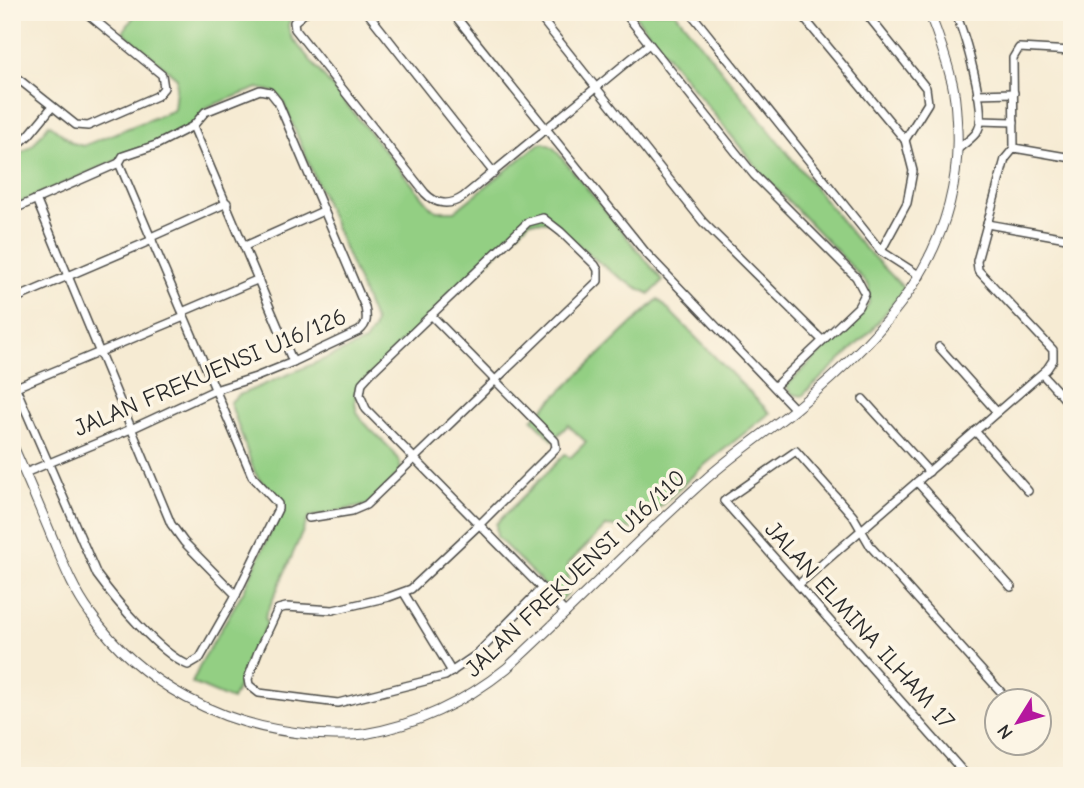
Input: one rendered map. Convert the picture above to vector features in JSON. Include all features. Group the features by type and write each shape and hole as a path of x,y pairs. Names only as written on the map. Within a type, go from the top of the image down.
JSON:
{"street":[{"path":"12,74 76,125 88,126 158,96 164,88 162,75 85,12"},
{"path":"306,12 295,22 295,29 430,198 443,204 457,201 494,173 649,44"},
{"path":"367,12 494,173"},
{"path":"452,12 651,259 795,409"},
{"path":"537,12 703,222 822,340"},
{"path":"624,12 760,180 863,287 865,294 858,307 775,386"},
{"path":"690,12 881,251 920,276"},
{"path":"799,12 905,140 913,171 907,203 881,251"},
{"path":"866,12 926,88 928,103 905,140"},
{"name":"JALAN FREKUENSI U16/110","path":"12,444 72,584 90,613 118,648 156,679 211,711 264,727 297,733 352,735 402,724 439,711 484,686 508,668 708,477 795,409 874,337 900,306 920,276 948,212 958,149 953,84 929,12"},
{"path":"955,12 969,48 980,121 977,133 958,149"},
{"path":"798,585 998,412 1053,360 1053,349 978,270 977,261 1004,159 1014,148 1013,58 1019,48 1072,51"},
{"name":"JALAN FREKUENSI U16/126","path":"25,473 131,429 215,390 293,362 359,331 367,321 365,307 278,102 270,92 260,90 205,112 193,126"},
{"path":"977,94 1014,93"},
{"path":"12,149 29,135 52,107"},
{"path":"980,121 1014,121"},
{"path":"12,211 119,163 123,156 156,145 193,126 293,362"},
{"path":"1014,148 1072,158"},
{"path":"12,379 97,575 113,597 173,657 188,665 200,658 236,595 278,507 252,476 119,163"},
{"path":"36,199 171,524 184,542 236,595"},
{"path":"12,300 227,203"},
{"path":"244,246 323,211"},
{"path":"309,518 360,509 415,458 597,281 599,276 596,265 543,218 533,219 431,315 365,379 360,395 366,409 415,458 480,524 566,613"},
{"path":"987,224 1072,239"},
{"path":"16,387 100,352 259,279"},
{"path":"431,315 555,440 554,450 480,524 404,593 333,610 286,607 278,609 248,676 249,685 259,693 338,703 436,680 476,655 542,588"},
{"path":"939,347 998,412"},
{"path":"1042,373 1072,407"},
{"path":"863,398 929,471"},
{"path":"975,431 1028,491"},
{"name":"JALAN ELMINA ILHAM 17","path":"861,530 853,516 796,451 724,500 967,776"},
{"path":"917,482 1011,587"},
{"path":"861,530 871,547 997,686"},
{"path":"404,593 452,672"}],"green space":[{"path":"137,12 300,12 290,20 288,26 292,38 431,207 437,211 455,211 539,144 544,143 553,147 663,281 650,294 611,271 553,222 530,221 360,385 355,399 357,411 391,450 398,460 401,472 368,505 309,517 265,617 267,624 232,700 192,683 244,590 284,503 254,471 230,402 239,395 365,342 375,322 282,99 274,92 258,88 207,107 193,127 12,206 12,159 33,145 49,124 73,143 83,146 174,110 177,78 123,32"},
{"path":"632,12 675,12 856,239 905,289 871,331 802,396 792,394 786,386 865,309 869,303 869,286 762,174"},
{"path":"658,299 770,413 702,467 636,529 606,526 568,564 568,593 560,601 497,537 496,524 565,454 570,458 586,442 568,425 553,440 532,419"}]}
